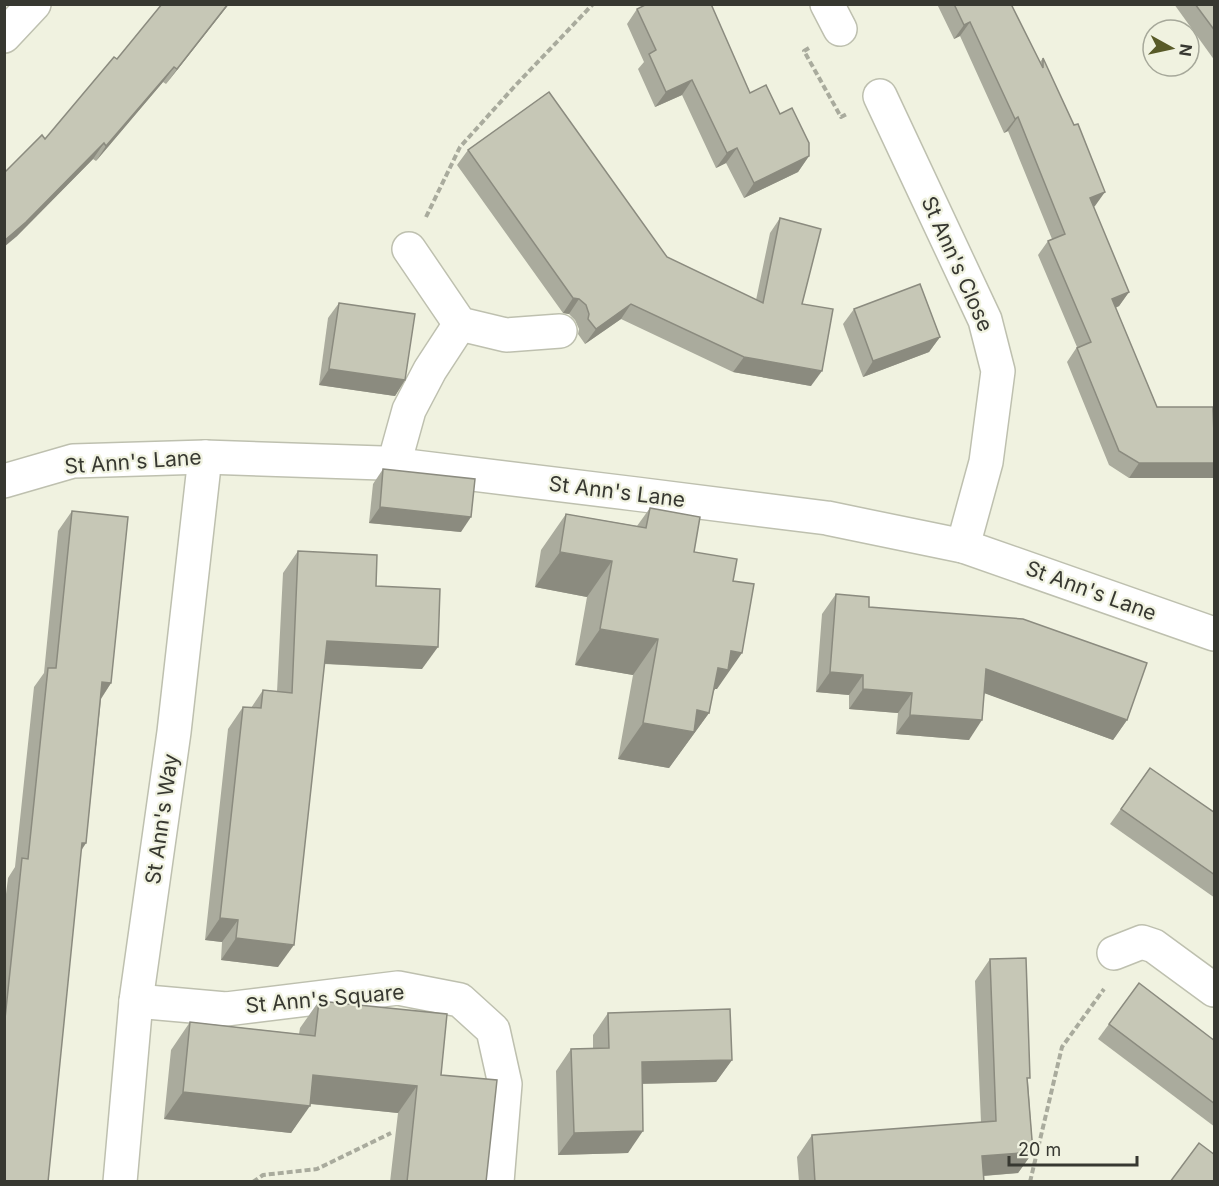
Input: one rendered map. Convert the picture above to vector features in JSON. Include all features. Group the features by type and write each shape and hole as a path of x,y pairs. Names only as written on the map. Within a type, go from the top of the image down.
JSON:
{"street":[{"path":"4,36 34,4"},
{"name":"St Ann's Close","path":"880,96 985,320 998,370 986,462 963,546"},
{"path":"409,249 460,324 506,335 560,331"},
{"path":"394,464 409,410 430,370 460,324"},
{"name":"St Ann's Lane","path":"4,481 74,461 205,456 394,464 827,518 963,546 1215,634"},
{"name":"St Ann's Way","path":"120,1182 136,1001 174,732 205,456"},
{"path":"1114,953 1142,942 1154,946 1215,990"},
{"name":"St Ann's Square","path":"136,1001 226,1008 398,988 460,1000 493,1030 505,1084 497,1182"}],"path":[{"path":"409,249 460,147 593,4"},
{"path":"834,17 804,51 841,117 880,96"},
{"path":"1030,1182 1062,1047 1106,986 1114,953"},
{"path":"253,1182 263,1175 318,1169 391,1133"}],"building":[{"path":"162,4 228,4 177,69 174,67 106,146 104,143 26,222 4,241 4,173 42,135 45,139 114,57 117,59"},
{"path":"647,4 711,4 750,93 766,85 780,114 792,108 809,143 809,156 754,183 737,148 727,153 692,80 666,92 649,54 656,50 637,9"},
{"path":"954,4 1011,4 1043,68 1043,58 1074,125 1078,124 1105,192 1090,198 1129,292 1112,299 1157,407 1213,407 1215,463 1139,463 1119,451 1077,348 1091,342 1048,241 1065,234 1018,117 1015,119 970,22 964,25"},
{"path":"1195,4 1215,4 1215,31"},
{"path":"549,92 667,257 763,303 780,218 821,229 802,304 833,309 822,371 744,357 631,304 596,329 588,319 586,305 579,299 573,298 468,150"},
{"path":"920,284 940,337 873,361 854,309"},
{"path":"339,303 415,314 405,380 329,369"},
{"path":"383,469 475,479 471,517 380,507"},
{"path":"650,508 700,517 694,552 737,559 733,581 754,584 742,653 731,651 728,670 718,668 709,713 697,710 694,732 643,723 658,639 600,629 612,561 560,552 566,514 646,528"},
{"path":"72,511 128,517 111,683 102,682 86,843 82,843 48,1182 4,1182 4,1028 22,858 28,859 48,668 56,668"},
{"path":"298,551 377,555 376,586 440,589 438,647 327,641 294,945 236,938 238,920 220,918 243,707 261,708 263,690 292,693"},
{"path":"836,594 869,597 869,607 1023,619 1147,663 1127,720 986,669 982,720 910,715 912,693 863,689 863,675 830,672"},
{"path":"1150,768 1215,813 1215,875 1121,809"},
{"path":"1026,958 1030,1078 1027,1078 1033,1152 982,1156 984,1182 815,1182 812,1135 996,1121 990,959"},
{"path":"1139,983 1215,1041 1215,1104 1109,1024"},
{"path":"319,1001 447,1014 441,1075 497,1080 486,1182 407,1182 417,1086 313,1075 310,1106 183,1092 190,1022 315,1036"},
{"path":"730,1009 732,1060 642,1062 643,1131 574,1133 571,1049 609,1048 608,1013"},
{"path":"1199,1143 1215,1155 1215,1182 1170,1182"}]}
